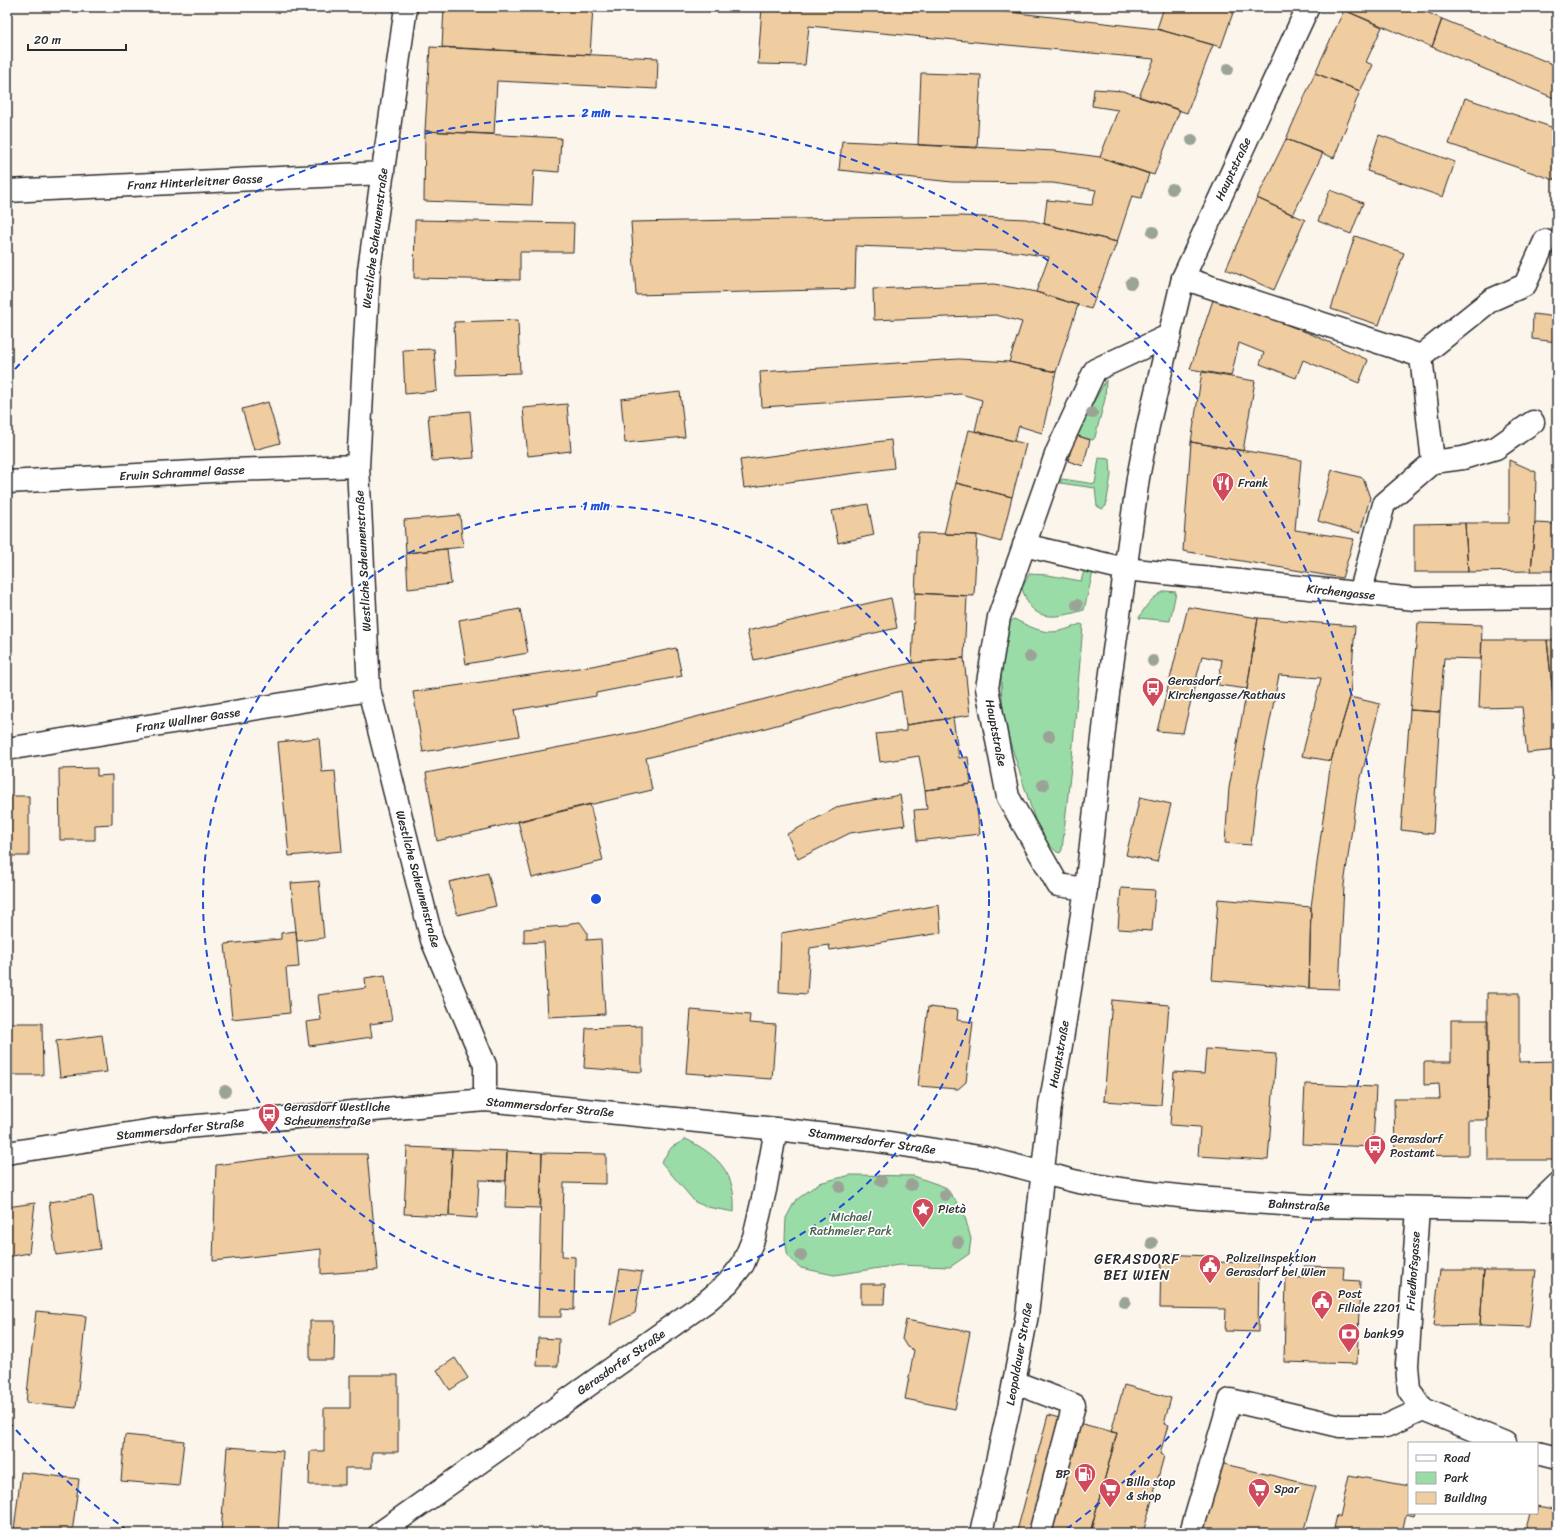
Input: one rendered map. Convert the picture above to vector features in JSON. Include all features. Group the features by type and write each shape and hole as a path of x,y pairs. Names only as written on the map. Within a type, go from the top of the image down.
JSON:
{"street":[{"name":"Westliche Scheunenstraße","path":"406,7 369,270 358,466 369,690 432,940 485,1065 485,1100"},
{"name":"Hauptstraße","path":"1043,1173 1050,1106 1086,889 1108,694 1138,478 1148,426 1183,278 1308,7"},
{"name":"Franz Hinterleitner Gasse","path":"7,191 383,173"},
{"path":"1421,356 1490,300 1525,285 1545,241"},
{"path":"1183,278 1421,356"},
{"name":"Hauptstraße","path":"1086,889 1058,885 1008,797 987,688 999,617 1057,452 1095,370 1170,335"},
{"path":"1421,356 1433,462"},
{"path":"1360,594 1384,504 1433,462 1463,458 1496,448 1533,422"},
{"name":"Erwin Schrammel Gasse","path":"7,482 231,470 358,466"},
{"path":"1024,545 1125,569"},
{"name":"Kirchengasse","path":"1125,569 1415,600 1557,597"},
{"name":"Franz Wallner Gasse","path":"7,749 369,690"},
{"name":"Stammersdorfer Straße","path":"7,1153 153,1130 485,1100 871,1140 986,1158 1043,1173"},
{"name":"Gerasdorfer Straße","path":"380,1533 707,1301 728,1283 743,1264 754,1237 765,1190 776,1129"},
{"name":"Bahnstraße","path":"1043,1173 1083,1183 1177,1196 1314,1206 1418,1209 1557,1210"},
{"name":"Leopoldauer Straße","path":"981,1533 1027,1315 1043,1173"},
{"path":"1531,1210 1557,1185"},
{"name":"Friedhofsgasse","path":"1418,1209 1407,1365 1409,1390 1424,1409 1503,1442"},
{"path":"1014,1382 1074,1406 1040,1533"},
{"path":"1192,1533 1230,1400 1340,1426 1386,1426 1424,1409"},
{"path":"1538,1453 1557,1458"}],"green space":[{"path":"1106,380 1105,399 1095,437 1093,440 1075,435"},
{"path":"1099,458 1110,459 1111,475 1106,506 1102,509 1097,506 1095,488 1060,483 1062,479 1095,484"},
{"path":"1089,554 1097,555 1084,610 1066,615 1046,616 1035,611 1030,606 1022,589 1029,574 1048,575 1081,581"},
{"path":"1165,591 1176,592 1170,621 1139,618 1150,602 1156,596"},
{"path":"1014,619 1032,628 1047,632 1061,631 1080,624 1083,625 1072,757 1062,850 1060,853 1047,843 1037,826 1009,739 1003,711 1001,684 1002,663 1010,622"},
{"path":"686,1139 708,1152 723,1167 732,1187 734,1212 707,1207 695,1202 661,1162 672,1147"},
{"name":"Michael Rathmeier Park","path":"851,1175 914,1176 945,1187 963,1210 971,1239 969,1254 950,1267 899,1265 834,1275 801,1268 788,1257 785,1239 786,1218 795,1201 819,1183"}],"building":[{"path":"444,7 593,7 590,55 442,47"},
{"path":"762,7 965,7 1157,29 1213,45 1187,113 1139,97 1154,59 809,26 805,65 758,64"},
{"path":"991,7 1022,7 1022,13 991,10"},
{"path":"1164,7 1235,7 1221,47 1157,29"},
{"path":"1345,7 1415,7 1442,19 1432,47 1344,10"},
{"path":"1344,10 1382,27 1366,62 1373,65 1360,91 1315,73"},
{"path":"1442,19 1557,66 1557,90 1554,98 1432,47"},
{"path":"430,47 658,58 657,89 497,81 494,134 425,131"},
{"path":"921,73 981,75 977,148 918,145"},
{"path":"1315,73 1360,91 1334,158 1286,139"},
{"path":"1094,89 1123,91 1180,110 1154,175 1100,157 1118,110 1092,106"},
{"path":"1465,98 1557,129 1557,172 1554,180 1449,144"},
{"path":"425,131 561,138 559,172 534,170 532,205 424,201"},
{"path":"1379,135 1455,162 1443,197 1367,171"},
{"path":"1286,139 1323,153 1293,215 1257,198"},
{"path":"842,141 1055,151 1100,157 1149,174 1141,198 1132,196 1117,242 1044,224 1047,200 1092,205 1096,190 1053,183 952,182 839,170"},
{"path":"1330,190 1363,203 1351,234 1318,221"},
{"path":"1257,198 1305,220 1274,290 1226,269"},
{"path":"960,216 1026,219 1117,242 1091,309 1036,292 1049,257 1018,252 856,246 855,289 636,295 631,222"},
{"path":"415,220 574,223 573,252 520,252 520,280 414,278"},
{"path":"1355,236 1404,253 1379,325 1331,309"},
{"path":"994,284 1036,292 1078,305 1056,372 1009,362 1022,322 996,315 874,320 873,289"},
{"path":"1214,297 1311,334 1368,360 1359,383 1303,360 1296,378 1260,364 1264,353 1239,343 1231,376 1190,369"},
{"path":"1533,314 1557,317 1557,342 1532,339"},
{"path":"518,320 520,373 456,375 454,322"},
{"path":"434,349 437,391 405,394 403,350"},
{"path":"959,359 1009,362 1056,372 1042,433 1019,426 1014,441 975,431 982,400 961,394 762,407 760,372"},
{"path":"1202,372 1255,381 1243,451 1191,442"},
{"path":"680,392 685,437 625,443 621,399"},
{"path":"268,402 280,443 254,450 242,409"},
{"path":"567,404 571,451 528,456 523,408"},
{"path":"470,411 474,458 432,461 428,415"},
{"path":"969,430 1026,444 1012,497 956,483"},
{"path":"1075,435 1090,440 1083,466 1068,461"},
{"path":"891,440 894,468 744,488 740,460"},
{"path":"1191,442 1301,460 1295,530 1354,539 1342,578 1183,551"},
{"path":"1509,460 1536,472 1535,523 1531,571 1468,572 1465,523 1509,523"},
{"path":"1332,470 1363,478 1370,498 1360,533 1318,521"},
{"path":"956,483 1012,497 1001,542 977,535 944,534"},
{"path":"868,504 874,535 838,543 832,511"},
{"path":"460,515 463,547 406,553 404,520"},
{"path":"1557,521 1557,571 1531,571 1535,523 1555,524"},
{"path":"1465,523 1468,572 1414,572 1414,524"},
{"path":"918,533 977,535 974,596 915,593"},
{"path":"447,549 451,584 408,589 406,553"},
{"path":"915,593 967,596 964,658 912,663"},
{"path":"891,598 897,628 754,660 747,631"},
{"path":"1188,607 1258,618 1247,689 1218,685 1222,660 1202,656 1183,733 1157,731"},
{"path":"520,609 528,653 466,664 459,620"},
{"path":"1258,618 1355,626 1350,697 1331,761 1302,756 1321,678 1279,675 1257,788 1251,845 1225,843 1229,788"},
{"path":"1418,623 1482,625 1481,659 1444,658 1440,712 1410,710"},
{"path":"1482,640 1547,640 1557,732 1557,750 1527,753 1522,707 1479,708"},
{"path":"1547,640 1557,640 1557,732"},
{"path":"676,648 682,676 596,693 596,696 514,710 519,736 423,752 413,692 592,666"},
{"path":"964,658 970,715 906,725 901,691 740,735 646,758 652,790 437,841 426,773 638,732 869,672 912,663"},
{"path":"1350,697 1380,704 1357,793 1344,885 1339,989 1309,988 1311,907 1331,761"},
{"path":"1410,710 1440,712 1433,834 1401,830"},
{"path":"953,718 959,758 968,757 971,784 925,790 919,756 880,762 876,734 906,731 906,725"},
{"path":"319,738 322,772 335,771 342,851 289,856 278,742"},
{"path":"97,768 97,776 112,775 112,824 95,825 95,840 60,840 59,769"},
{"path":"974,784 980,834 917,841 914,810 927,809 925,790"},
{"path":"900,795 905,825 850,833 798,859 787,834 840,806"},
{"path":"7,796 29,796 29,856 7,856"},
{"path":"1140,797 1171,804 1157,862 1126,855"},
{"path":"590,804 603,861 532,878 518,821"},
{"path":"488,873 496,906 457,915 449,882"},
{"path":"319,881 324,938 297,941 291,883"},
{"path":"1121,888 1155,890 1152,931 1118,929"},
{"path":"1218,899 1311,907 1309,988 1212,980"},
{"path":"939,905 941,933 830,950 829,945 810,948 807,994 779,992 781,933"},
{"path":"580,922 587,932 587,940 601,939 605,1014 548,1017 544,942 524,943 524,929 565,926 571,923"},
{"path":"296,931 299,967 286,968 290,1013 232,1019 225,944 281,939 281,933"},
{"path":"385,975 392,1021 370,1024 372,1037 309,1046 306,1022 321,1020 318,995 366,988 365,978"},
{"path":"1487,993 1519,993 1519,1062 1557,1061 1557,1160 1488,1160"},
{"path":"1112,1000 1169,1005 1161,1105 1104,1101"},
{"path":"928,1007 958,1010 957,1020 973,1022 966,1082 958,1089 918,1086"},
{"path":"691,1010 750,1015 749,1023 776,1025 772,1079 686,1073"},
{"path":"1451,1020 1488,1020 1488,1120 1468,1120 1468,1155 1395,1156 1394,1099 1440,1099 1439,1084 1424,1085 1424,1062 1451,1062"},
{"path":"7,1023 42,1023 43,1075 7,1075"},
{"path":"642,1026 642,1072 584,1068 586,1028"},
{"path":"102,1035 107,1072 60,1077 56,1041"},
{"path":"1206,1049 1276,1054 1268,1160 1198,1156 1200,1127 1170,1125 1174,1072 1204,1074"},
{"path":"1305,1084 1376,1087 1373,1147 1302,1144"},
{"path":"407,1147 452,1149 449,1216 404,1214"},
{"path":"452,1149 507,1151 506,1181 479,1180 477,1218 449,1216"},
{"path":"507,1151 542,1153 540,1208 505,1207"},
{"path":"542,1153 606,1154 606,1184 564,1183 562,1256 575,1257 574,1310 561,1309 561,1317 538,1317"},
{"path":"302,1154 367,1154 378,1270 321,1274 321,1249 213,1261 216,1165"},
{"path":"93,1196 100,1249 56,1255 49,1202"},
{"path":"35,1203 29,1253 7,1257 7,1207"},
{"name":"Polizeiinspektion Gerasdorf bei Wien","path":"1161,1254 1210,1256 1210,1262 1259,1263 1258,1332 1225,1331 1226,1309 1160,1308"},
{"name":"Post Filiale 2201","path":"1304,1266 1344,1267 1343,1280 1360,1281 1357,1364 1284,1362 1286,1277 1303,1278"},
{"path":"620,1269 642,1272 635,1313 610,1325"},
{"path":"1440,1270 1484,1270 1480,1325 1433,1326"},
{"path":"1484,1270 1536,1270 1529,1327 1480,1325"},
{"path":"861,1284 885,1284 884,1304 861,1304"},
{"path":"36,1311 86,1316 76,1408 26,1403"},
{"path":"906,1320 970,1332 955,1409 905,1399 914,1350 907,1347 902,1339"},
{"path":"310,1321 335,1321 334,1360 310,1360"},
{"path":"538,1338 559,1339 558,1366 537,1366"},
{"path":"455,1358 468,1378 450,1390 437,1370"},
{"path":"350,1375 398,1375 398,1452 372,1452 372,1468 345,1468 345,1485 309,1485 310,1451 324,1451 324,1408 350,1408"},
{"path":"1124,1385 1171,1398 1164,1424 1168,1425 1160,1454 1164,1456 1143,1533 1090,1533 1117,1433 1111,1432"},
{"path":"1048,1415 1117,1433 1090,1533 1024,1533 1017,1531"},
{"path":"125,1435 184,1441 179,1486 121,1481"},
{"path":"227,1447 283,1451 278,1533 221,1533"},
{"name":"Spar","path":"1220,1463 1316,1486 1303,1533 1203,1533"},
{"path":"21,1472 79,1479 72,1533 36,1533 14,1530"},
{"path":"1349,1475 1408,1486 1408,1514 1415,1514 1414,1516 1406,1514 1402,1533 1333,1533 1337,1515 1340,1517"},
{"path":"1538,1506 1557,1510 1557,1533 1525,1533 1530,1514 1538,1514"}],"place":[{"name":"Frank","path":"1223,502"},
{"name":"Gerasdorf Kirchengasse/Rathaus","path":"1153,708"},
{"name":"Gerasdorf Westliche Scheunenstraße","path":"269,1134"},
{"name":"Gerasdorf Postamt","path":"1375,1166"},
{"name":"Pietà","path":"923,1228"},
{"name":"Polizeiinspektion Gerasdorf bei Wien","path":"1210,1284"},
{"name":"Post Filiale 2201","path":"1322,1320"},
{"name":"bank99","path":"1349,1354"},
{"name":"BP","path":"1085,1494"},
{"name":"Billa stop & shop","path":"1110,1508"},
{"name":"Spar","path":"1259,1508"}],"district":[{"name":"GERASDORF BEI WIEN","path":"1137,1268"}]}
